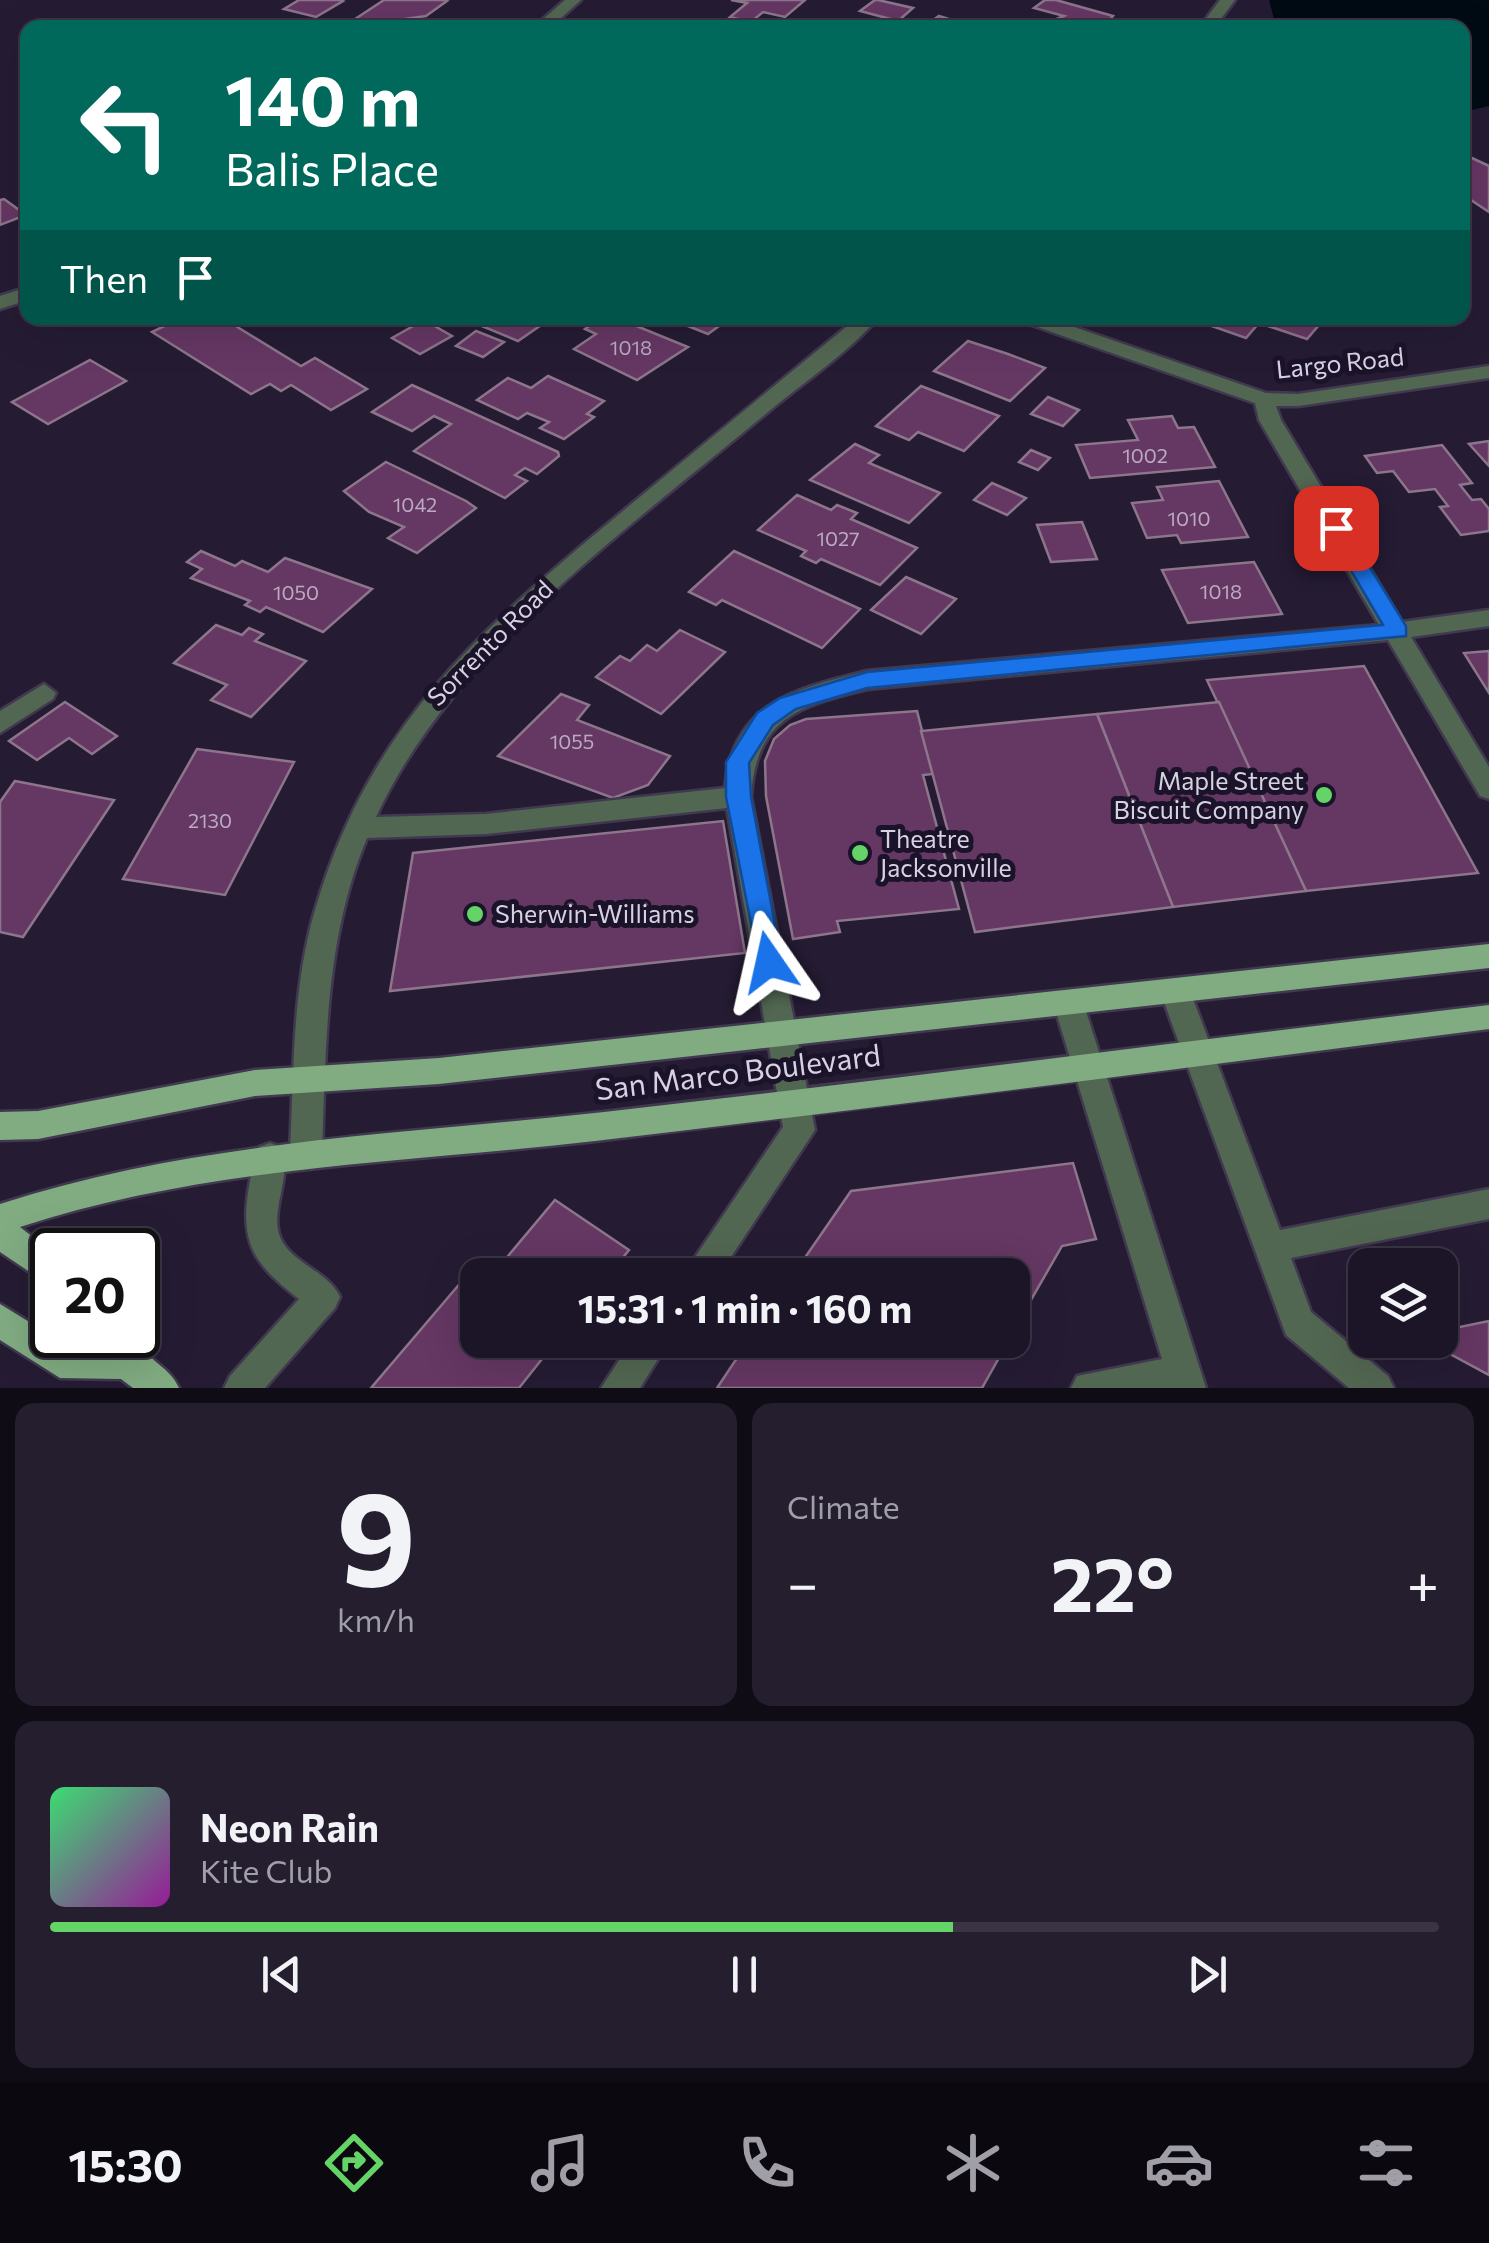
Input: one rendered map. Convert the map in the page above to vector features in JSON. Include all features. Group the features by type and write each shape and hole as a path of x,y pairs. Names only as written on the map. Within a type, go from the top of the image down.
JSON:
{"main road":[{"name":"San Marco Boulevard","path":"0,1126 38,1125 254,1083 310,1081 782,1033 1489,956"},
{"name":"San Marco Boulevard","path":"0,1219 65,1196 306,1151 550,1132 1489,1016"},
{"path":"0,1232 30,1254"},
{"path":"0,1320 30,1340"},
{"path":"132,1358 161,1388"}],"street":[{"path":"550,20 574,0"},
{"path":"1212,20 1228,0"},
{"name":"Sorrento Road","path":"306,1151 328,913 357,828 385,767 424,707 464,662 547,585 860,325"},
{"name":"Largo Road","path":"1050,325 1264,399 1298,400 1489,372"},
{"path":"1264,399 1270,420 1489,789"},
{"path":"712,1258 799,1130 738,797 738,762 765,719 788,704 853,683 1003,664 1398,631 1489,618"},
{"path":"0,724 44,693"},
{"path":"357,828 486,824 738,797"},
{"path":"1175,991 1298,1323 1376,1388"},
{"path":"1068,1002 1186,1381 1089,1388"},
{"path":"242,1388 323,1297 272,1258 259,1231 270,1157"},
{"path":"1270,1247 1489,1204"},
{"path":"619,1388 640,1358"}],"shaded area":[{"path":"1269,0 1489,0 1489,106 1470,110 1470,20 1274,20"}],"building":[{"path":"299,0 343,1 316,17 284,9"},
{"path":"384,0 447,1 426,16 354,20"},
{"path":"731,0 805,0 785,17 763,12 753,20 730,17 747,3"},
{"path":"875,0 913,8 899,20 860,11"},
{"path":"1045,0 1056,0 1113,16 1110,20 1054,20 1064,16 1034,8"},
{"path":"1470,158 1489,166 1489,212 1470,199"},
{"path":"0,200 20,211 20,217 0,225"},
{"path":"167,325 234,325 301,366 315,358 367,389 331,410 291,385 281,391 270,384 251,394 152,332"},
{"path":"415,325 433,325 452,336 420,354 392,338"},
{"path":"487,325 541,325 518,341 484,327"},
{"path":"591,325 634,325 688,347 637,380 574,349 596,334 585,329"},
{"path":"686,325 720,325 708,334"},
{"path":"1209,325 1257,325 1246,338"},
{"path":"1265,325 1319,325 1307,339"},
{"path":"476,331 504,342 483,357 456,346"},
{"path":"968,341 1045,368 1010,401 934,371"},
{"path":"90,360 126,381 48,424 12,402"},
{"path":"548,376 604,401 587,414 594,417 564,439 540,428 549,422 527,413 518,419 477,400 508,378 531,388"},
{"path":"412,385 558,452 559,456 537,474 525,468 515,475 527,481 505,498 414,451 451,424 434,416 412,431 372,412"},
{"path":"921,386 999,416 964,451 918,432 909,440 876,426"},
{"path":"1048,397 1079,410 1063,426 1031,414"},
{"path":"1172,416 1178,428 1194,427 1215,467 1090,478 1076,445 1138,440 1128,420"},
{"path":"1489,441 1489,466 1469,444"},
{"path":"855,444 879,455 869,463 940,493 909,523 810,480"},
{"path":"1442,445 1472,483 1460,485 1472,500 1481,499 1489,509 1489,531 1461,535 1440,507 1448,506 1435,489 1409,492 1393,471 1377,473 1365,456"},
{"path":"1031,450 1050,458 1038,470 1019,462"},
{"path":"386,462 476,508 417,553 388,538 404,527 369,512 344,491"},
{"path":"1219,481 1248,537 1181,543 1177,535 1147,538 1132,503 1163,500 1157,487"},
{"path":"992,483 1026,498 1007,515 974,500"},
{"path":"797,495 831,510 837,505 857,513 851,519 917,548 880,585 821,559 816,563 801,556 806,551 758,530"},
{"path":"1082,522 1097,559 1051,562 1037,525"},
{"path":"201,551 235,566 242,561 268,572 285,558 372,589 323,632 266,607 260,612 245,605 250,601 191,578 202,569 187,562"},
{"path":"734,551 860,609 822,648 722,600 716,605 689,592"},
{"path":"1254,562 1282,614 1188,623 1162,570"},
{"path":"906,577 956,599 921,634 871,610"},
{"path":"216,625 242,635 249,628 263,634 255,641 306,661 251,717 211,700 227,685 174,663"},
{"path":"680,630 725,652 661,714 596,677 620,656 630,661 647,645 657,651"},
{"path":"1489,651 1489,693 1464,653"},
{"path":"1364,666 1478,873 1306,891 1207,680"},
{"path":"561,694 589,705 577,720 670,756 648,785 613,798 498,756"},
{"path":"65,702 117,736 92,754 69,738 37,760 9,741"},
{"path":"1219,702 1306,891 1173,907 1097,714"},
{"name":"Theatre Jacksonville","path":"917,711 933,774 923,775 959,909 837,921 840,932 793,939 766,796 765,761 774,739 790,725 806,719"},
{"path":"1097,714 1173,907 975,932 921,731"},
{"path":"197,749 294,762 225,895 123,879"},
{"path":"15,781 114,800 23,937 0,932 0,802"},
{"path":"723,821 745,953 390,991 413,853"},
{"path":"1073,1163 1096,1239 1062,1246 1030,1302 1030,1258 805,1258 851,1191"},
{"path":"555,1200 629,1250 623,1258 506,1258"},
{"path":"460,1283 460,1358 543,1358 519,1388 371,1388"},
{"path":"1489,1321 1489,1375 1457,1358 1458,1327"},
{"path":"737,1358 999,1358 982,1388 717,1388"}],"place":[{"name":"Maple Street Biscuit Company","path":"1324,795"},
{"name":"Theatre Jacksonville","path":"860,853"},
{"name":"Sherwin-Williams","path":"475,914"}],"route":[{"path":"769,962 738,797 738,762 748,740 765,719 788,704 867,680 1003,664 1398,631 1336,528"}]}
